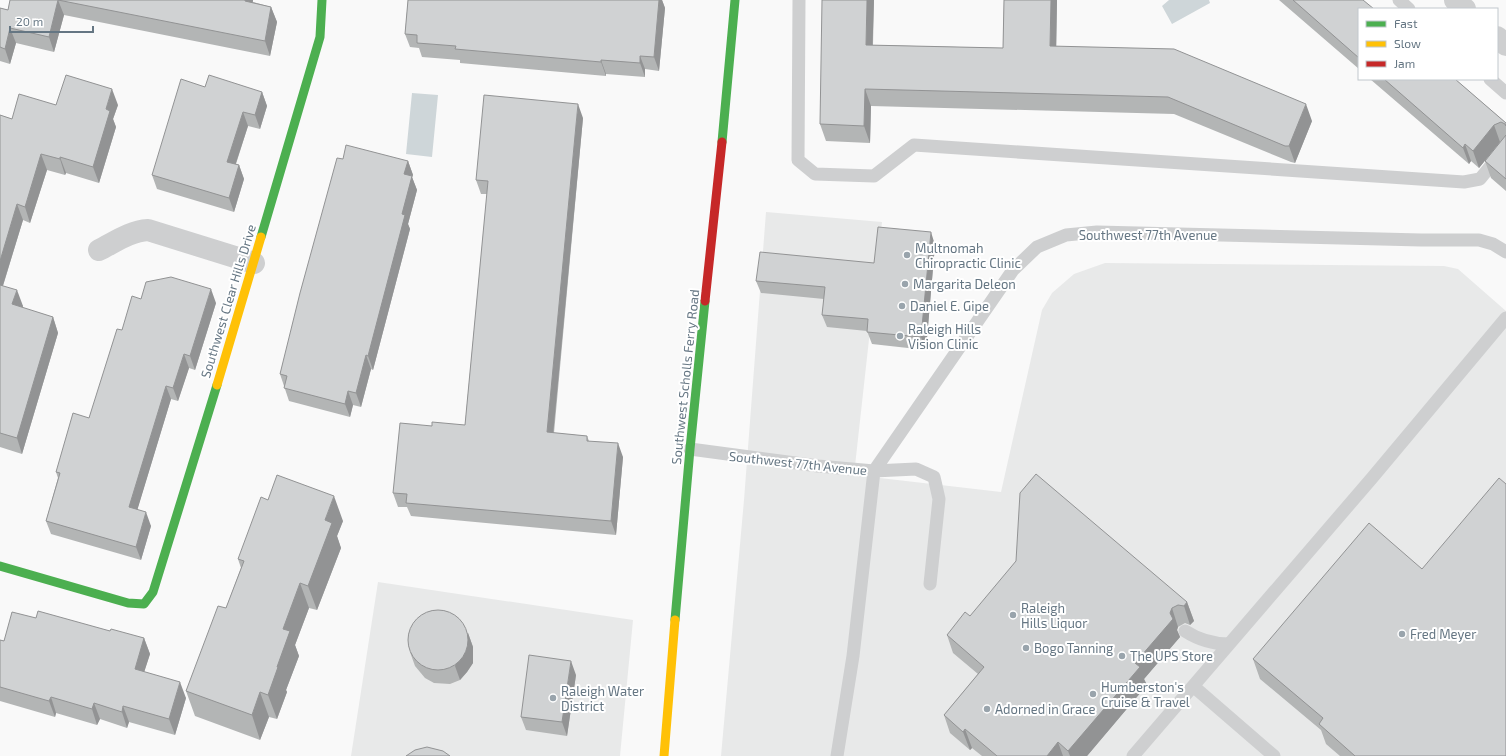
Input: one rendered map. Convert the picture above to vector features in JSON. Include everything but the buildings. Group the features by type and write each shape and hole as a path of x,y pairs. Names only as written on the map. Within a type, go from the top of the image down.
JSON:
{"street":[{"name":"Southwest Clear Hills Drive","path":"0,566 128,603 144,604 153,592 254,263 320,37 322,0"},
{"name":"Southwest Scholls Ferry Road","path":"664,756 690,449 722,145 735,0"},
{"path":"1455,0 1464,8"},
{"path":"1498,38 1506,45"},
{"path":"99,250 140,230 148,230 254,263"}],"lane":[{"path":"799,0 798,160 814,174 874,176 914,145 1464,182 1480,179 1506,147"},
{"path":"1399,0 1408,8"},
{"path":"1491,80 1506,93"},
{"name":"Southwest 77th Avenue","path":"690,449 818,466 874,471 1014,270 1037,247 1066,234 1097,232 1421,240 1479,240 1493,244 1506,252"},
{"path":"1134,756 1372,478 1506,318"},
{"path":"837,756 853,656 874,471 916,469 934,477 939,499 930,584"},
{"path":"1185,631 1209,642 1229,644"},
{"path":"1193,686 1274,756"}],"shaded area":[{"path":"1169,0 1209,0 1210,3 1172,24 1162,6"},
{"path":"412,93 438,95 432,157 406,154"},
{"path":"766,212 882,222 854,475 1001,492 1042,310 1052,293 1074,274 1105,263 1444,266 1458,269 1506,311 1506,756 721,756 744,500"},
{"path":"378,582 633,620 620,756 351,756"}],"traffic: fast":[{"path":"261,237 320,37 322,0"},
{"path":"722,142 735,0"},
{"path":"675,620 705,301"},
{"path":"0,566 128,603 144,604 153,592 217,385"}],"traffic: slow":[{"path":"217,385 261,237"},
{"path":"664,756 675,620"}],"traffic: jam":[{"path":"705,301 722,142"}],"place":[{"name":"Multnomah Chiropractic Clinic","path":"907,255"},
{"name":"Margarita Deleon","path":"905,284"},
{"name":"Daniel E. Gipe","path":"902,306"},
{"name":"Raleigh Hills Vision Clinic","path":"900,336"},
{"name":"Raleigh Hills Liquor","path":"1013,615"},
{"name":"Fred Meyer","path":"1402,634"},
{"name":"Bogo Tanning","path":"1026,648"},
{"name":"The UPS Store","path":"1122,656"},
{"name":"Humberston's Cruise & Travel","path":"1093,694"},
{"name":"Raleigh Water District","path":"553,698"},
{"name":"Adorned in Grace","path":"987,709"}]}
